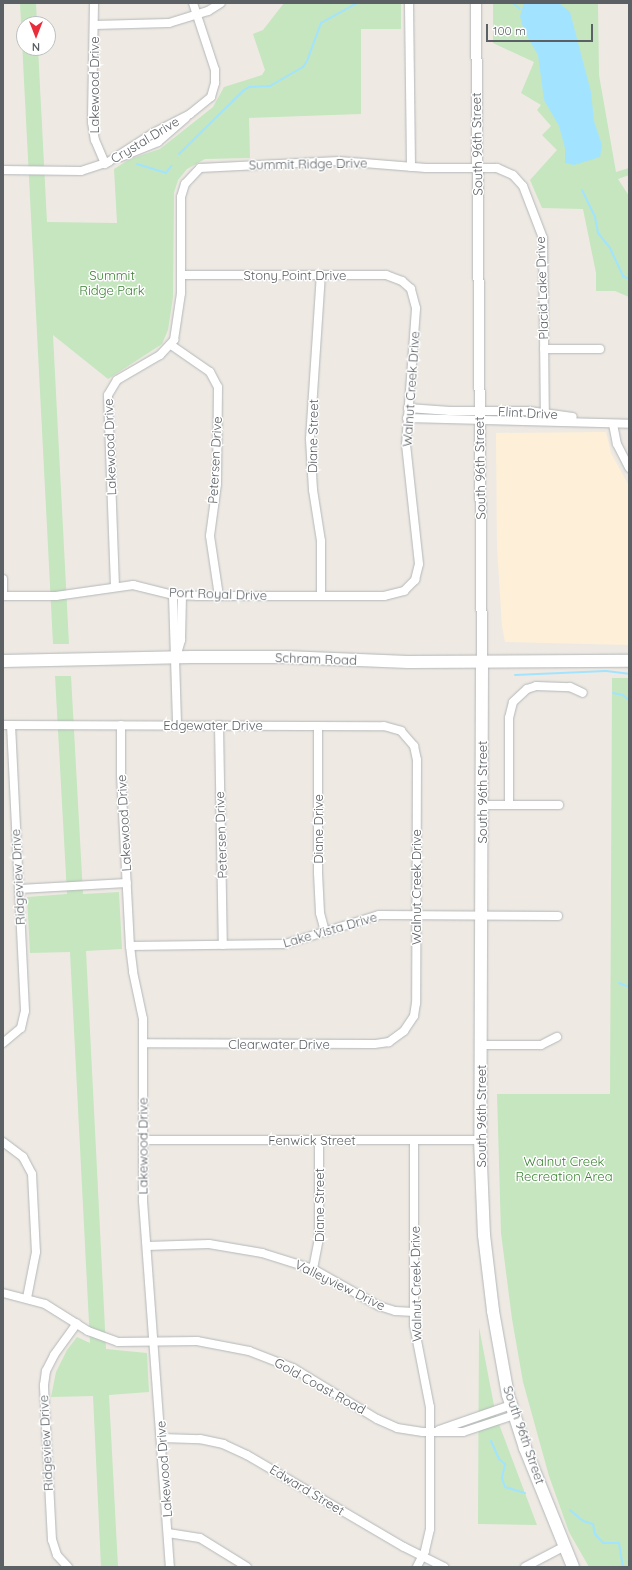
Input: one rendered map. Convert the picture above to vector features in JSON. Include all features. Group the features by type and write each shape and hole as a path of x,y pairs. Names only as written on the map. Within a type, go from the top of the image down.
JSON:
{"main road":[{"name":"Schram Road","path":"3,661 176,657 482,663 629,661"},
{"name":"South 96th Street","path":"482,663 480,1140 482,1205 489,1276 501,1362 513,1410 574,1567"}],"street":[{"name":"Lakewood Drive","path":"94,3 92,122 95,140 105,164"},
{"name":"Crystal Drive","path":"105,164 154,144 207,102 215,83 215,70 193,3"},
{"path":"94,25 169,24 215,8 221,3"},
{"path":"409,3 411,167"},
{"name":"South 96th Street","path":"476,3 482,663"},
{"name":"Summit Ridge Drive","path":"181,274 181,197 190,176 200,168 218,165 259,166 339,161 411,167 478,169"},
{"path":"3,170 82,171 105,164"},
{"name":"Placid Lake Drive","path":"478,169 497,168 514,175 523,186 543,238 545,417"},
{"path":"171,345 179,314 181,274"},
{"name":"Stony Point Drive","path":"181,274 386,275 407,284"},
{"name":"Diane Street","path":"321,596 321,541 313,490 310,438 322,275"},
{"name":"Walnut Creek Drive","path":"407,284 413,294 416,308 407,418 406,457 419,564 415,580 409,588"},
{"name":"Lakewood Drive","path":"115,587 108,395 117,380 160,355 171,345"},
{"name":"Petersen Drive","path":"171,345 210,372 218,387 217,484 210,536 219,596"},
{"path":"544,349 600,349"},
{"name":"Flint Drive","path":"408,408 480,416"},
{"name":"Flint Drive","path":"407,418 480,416 545,417 600,423 629,424"},
{"path":"613,424 617,444 629,468"},
{"path":"3,579 3,596"},
{"name":"Port Royal Drive","path":"3,596 56,596 115,587 140,585 173,595 219,596 392,595 409,588"},
{"path":"173,595 173,640 176,657 177,725"},
{"path":"176,657 181,640 182,595"},
{"path":"509,805 509,718 513,702 527,689 536,686 570,687 583,693"},
{"name":"Edgewater Drive","path":"7,725 390,726 406,734 414,746"},
{"name":"Ridgeview Drive","path":"3,1043 21,1028 25,1011 19,888 7,725"},
{"name":"Lakewood Drive","path":"121,725 130,946 132,972 143,1012 143,1201 155,1343 170,1567"},
{"name":"Petersen Drive","path":"219,725 224,945"},
{"name":"Diane Drive","path":"318,726 318,872 320,913 325,932"},
{"name":"Walnut Creek Drive","path":"408,1026 414,1016 416,1003 417,760 414,746"},
{"path":"482,805 559,806"},
{"path":"19,888 127,883"},
{"name":"Lake Vista Drive","path":"130,946 286,944 379,915 558,916"},
{"name":"Clearwater Drive","path":"143,1043 374,1044 394,1039 408,1026"},
{"path":"480,1045 541,1045 557,1037"},
{"name":"Fenwick Street","path":"143,1140 480,1140"},
{"name":"Diane Street","path":"313,1269 320,1239 319,1140"},
{"name":"Walnut Creek Drive","path":"414,1140 414,1312 417,1351 429,1397 430,1432 430,1529 417,1567"},
{"path":"3,1142 23,1157 32,1174 36,1252 27,1298"},
{"name":"Valleyview Drive","path":"147,1246 184,1243 234,1246 313,1269 379,1306 395,1310 414,1312"},
{"name":"Gold Coast Road","path":"3,1293 27,1298 60,1311 101,1337 118,1342 155,1343 197,1341 249,1351 293,1368 377,1419 397,1428 430,1432 463,1432 513,1410"},
{"name":"Ridgeview Drive","path":"68,1567 57,1555 52,1540 44,1385 46,1371 54,1355 77,1323"},
{"name":"Edward Street","path":"162,1438 200,1439 223,1444 248,1455 422,1556 444,1567"},
{"path":"168,1533 200,1538 247,1567"},
{"path":"525,1567 565,1546"}],"shaded area":[{"path":"606,432 611,453 629,486 629,645 505,642 502,626 497,547 496,433"}],"green space":[{"path":"20,3 36,3 37,16 21,16"},
{"name":"Summit Ridge Park","path":"284,3 401,3 401,29 361,29 361,114 249,118 250,158 205,159 187,169 178,180 174,193 173,297 168,330 162,344 108,379 53,335 69,644 53,644 23,56 38,56 47,222 117,223 114,169 130,159 160,149 213,107 224,87 262,75 265,70 253,34 263,30"},
{"path":"493,3 598,3 599,75 616,172 629,168 629,175 618,179 629,196 629,297 615,291 596,291 596,273 583,209 542,208 530,180 557,150 542,135 551,126 537,110 541,105 521,93 534,62 493,43"},
{"path":"55,676 71,676 83,894 119,892 122,949 86,951 106,1349 147,1353 149,1392 109,1395 118,1567 101,1567 93,1396 51,1397 56,1372 67,1350 77,1337 90,1343 70,952 30,953 27,897 67,894"},
{"name":"Walnut Creek Recreation Area","path":"612,678 629,678 629,1567 589,1567 569,1532 549,1476 523,1382 512,1319 501,1233 497,1094 610,1094"},
{"path":"479,1327 496,1416 537,1525 478,1524"}],"water":[{"path":"524,3 559,3 570,12 591,92 594,121 602,145 600,157 574,165 565,163 565,148 559,126 544,100 538,55 524,31 520,16"}],"waterway":[{"path":"179,154 244,90 249,87 270,86 303,67 307,61 321,23 357,3"},
{"path":"513,3 520,9"},
{"path":"137,164 166,173 171,166"},
{"path":"582,190 595,217 598,233 610,248 623,276 629,279"},
{"path":"515,675 606,671 629,674"},
{"path":"613,693 623,695 629,700"},
{"path":"619,983 629,987"},
{"path":"491,1441 499,1459 505,1464 502,1478 505,1487 525,1493"},
{"path":"570,1510 583,1521 593,1524 595,1534 603,1543 619,1543 623,1567"}]}
